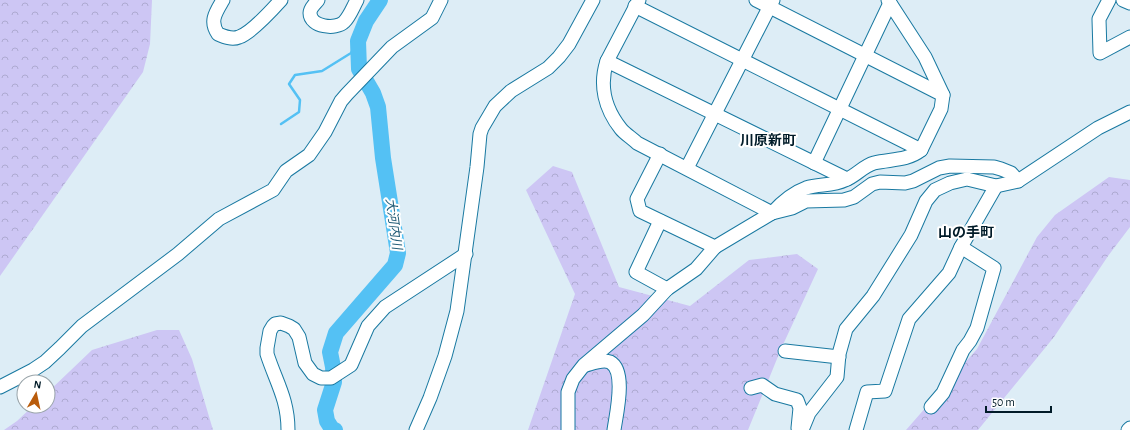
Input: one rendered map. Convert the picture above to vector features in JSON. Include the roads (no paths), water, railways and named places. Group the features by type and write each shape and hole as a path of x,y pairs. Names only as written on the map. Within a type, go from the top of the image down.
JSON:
{"street":[{"path":"223,0 214,18 213,25 218,34 232,39 239,37 248,31 281,0"},
{"path":"318,0 312,7 310,14 312,18 322,25 329,27 338,26 345,22 357,0"},
{"path":"0,387 45,362 82,326 178,254 219,219 273,190 286,171 309,155 326,132 342,101 364,75 392,47 432,18 441,0"},
{"path":"416,430 430,398 445,356 457,311 466,254 480,134 482,128 495,106 510,91 548,68 559,57 569,44 593,0"},
{"path":"756,0 771,3 865,56 943,95"},
{"path":"1109,0 1099,19 1100,53 1130,37"},
{"path":"1123,0 1130,3"},
{"path":"814,163 889,2"},
{"path":"568,430 568,392 573,379 584,365 642,315 667,288 696,269 715,247 772,213 794,194 807,188 835,184 847,179 873,163 904,159 915,155 921,150 941,109 943,95 925,57 889,2"},
{"path":"921,150 742,60 637,3 607,61 604,75 606,104 621,130 637,143 772,213 792,208 806,201 844,200 854,197 872,184 880,182 904,183 913,181 939,168 950,166 994,167 1011,173 1018,181"},
{"path":"687,168 771,3"},
{"path":"607,61 847,179"},
{"path":"802,430 809,413 837,377 839,357 846,330 874,296 911,235 926,201 935,190 950,183 967,180 996,186 1018,181 1098,128 1130,112"},
{"path":"660,154 637,199 640,211 715,247"},
{"path":"856,430 867,392 885,391 909,319 949,273 961,248 996,186"},
{"path":"660,221 636,272 667,288"},
{"path":"931,407 943,392 963,350 970,341 976,328 994,268 961,248"},
{"path":"288,430 285,399 267,354 270,331 275,324 281,324 294,329 299,337 305,362 313,374 321,378 335,376 351,365 368,326 385,307 466,254"},
{"path":"785,351 839,357"},
{"path":"584,365 600,361 610,362 615,366 619,375 619,389 614,430"},
{"path":"751,388 762,385 775,394 797,400 800,408 798,430"}],"waterway":[{"name":"大河内川","path":"335,430 332,429 327,421 325,410 334,382 330,352 336,333 395,265 398,253 383,158 378,107 373,93 359,69 358,41 366,21 380,0"},
{"path":"281,124 299,112 300,100 289,84 295,75 322,71 351,53 358,41"}],"district":[{"name":"川原新町","path":"768,141"},
{"name":"山の手町","path":"966,233"}]}
